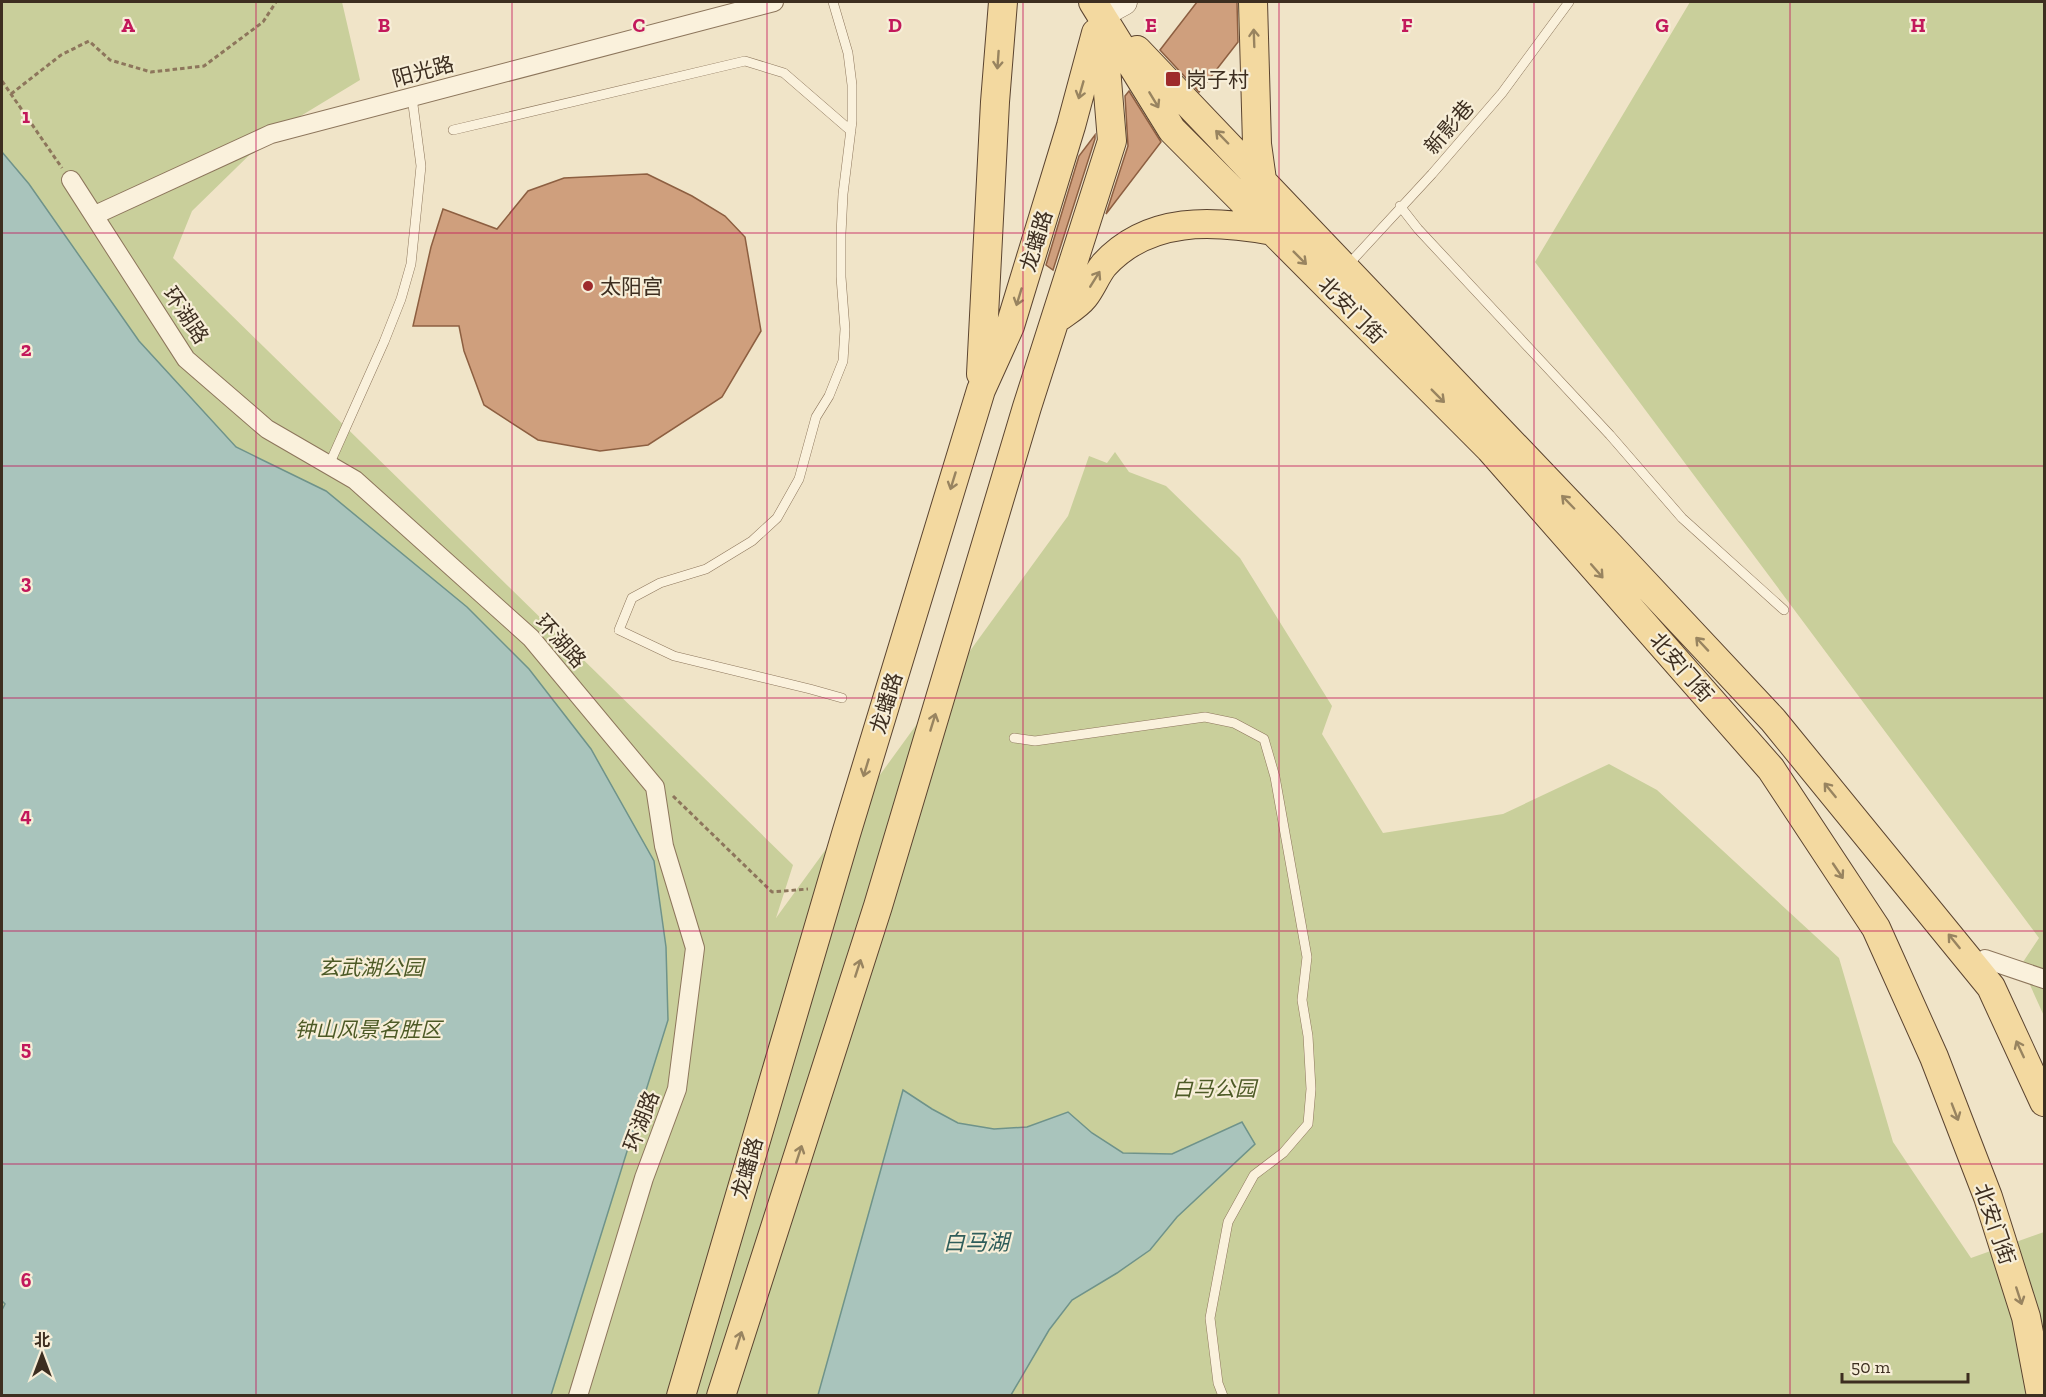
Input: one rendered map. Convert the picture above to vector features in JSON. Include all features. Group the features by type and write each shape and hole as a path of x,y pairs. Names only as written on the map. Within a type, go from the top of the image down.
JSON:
{"main road":[{"path":"981,390 995,102 1003,2"},
{"path":"1253,2 1257,144 1262,180"},
{"path":"1100,4 1262,180 1773,720 1992,970 2044,1102"},
{"name":"龙蟠路","path":"681,1395 830,887 981,390 1010,326 1071,126 1100,4"},
{"name":"龙蟠路","path":"721,1395 878,906 1055,320 1112,141 1100,4"},
{"name":"北安门街","path":"1100,4 1172,130 1490,448 1771,769 1876,928 1934,1057 1988,1197 2023,1306 2041,1395"},
{"path":"1055,320 1084,297 1102,267 1120,250 1141,238 1168,227 1200,223 1234,224 1273,231"}],"street":[{"name":"阳光路","path":"95,215 271,134 774,2"},
{"name":"环湖路","path":"71,180 186,359 267,429 355,480 531,638 655,787 664,846 695,948 677,1089 644,1178 578,1395"},
{"path":"1992,970 2044,979"}],"lane":[{"path":"833,2 848,53 852,85 851,131 843,194 841,277 845,329 843,361 829,396 816,417 799,478 777,518 763,532 706,569 660,583 632,598 619,630 675,656 810,688 842,698"},
{"name":"新影巷","path":"1345,267 1432,174 1502,93 1569,2"},
{"path":"453,130 745,62 784,74 851,131"},
{"path":"329,465 384,342 401,299 411,264 422,166 412,97"},
{"path":"1400,206 1418,229 1610,435 1682,518 1784,610"},
{"path":"1014,738 1035,741 1205,717 1234,723 1264,739 1275,777 1307,957 1302,1000 1308,1036 1311,1089 1308,1124 1283,1153 1254,1175 1228,1222 1210,1318 1218,1383 1223,1395"}],"path":[{"path":"11,94 61,55 89,41 110,60 152,72 204,66 263,22 276,2"},
{"path":"2,81 71,180"},
{"path":"655,787 674,796 772,892 830,887"}],"green space":[{"name":"钟山风景名胜区","path":"2,2 342,2 360,80 271,134 192,211 173,258 793,865 776,918 1068,516 1089,456 1107,463 1115,452 1129,472 1166,486 1240,558 1332,706 1322,734 1383,833 1503,814 1609,764 1657,790 1839,958 1893,1142 1971,1258 2044,1232 2044,1395 2,1396"},
{"path":"1690,2 2044,2 2044,1016 2021,965 2039,938 1535,262"}],"water":[{"name":"玄武湖公园","path":"2,152 29,184 139,341 236,447 326,491 467,607 529,669 591,749 654,861 666,947 668,1020 551,1395 2,1395 2,1310 5,1304 2,1301"},
{"name":"白马湖","path":"903,1090 958,1123 994,1129 1027,1127 1068,1112 1092,1133 1123,1153 1172,1154 1242,1122 1255,1144 1177,1217 1150,1250 1072,1300 1049,1330 1011,1395 818,1395"}],"building":[{"path":"1197,2 1237,2 1238,42 1199,92 1160,50"},
{"path":"1129,91 1161,142 1106,214 1128,146 1125,96"},
{"path":"1095,135 1053,270 1046,265 1079,156"},
{"name":"太阳宫","path":"647,174 692,196 725,216 745,237 761,331 722,397 648,445 600,451 538,440 484,405 464,351 459,326 413,326 431,247 443,209 497,229 528,191 564,178"}],"place":[{"name":"岗子村","path":"1173,79"},
{"name":"太阳宫","path":"588,286"}],"park label":[{"name":"白马公园","path":"1214,1088"}]}
